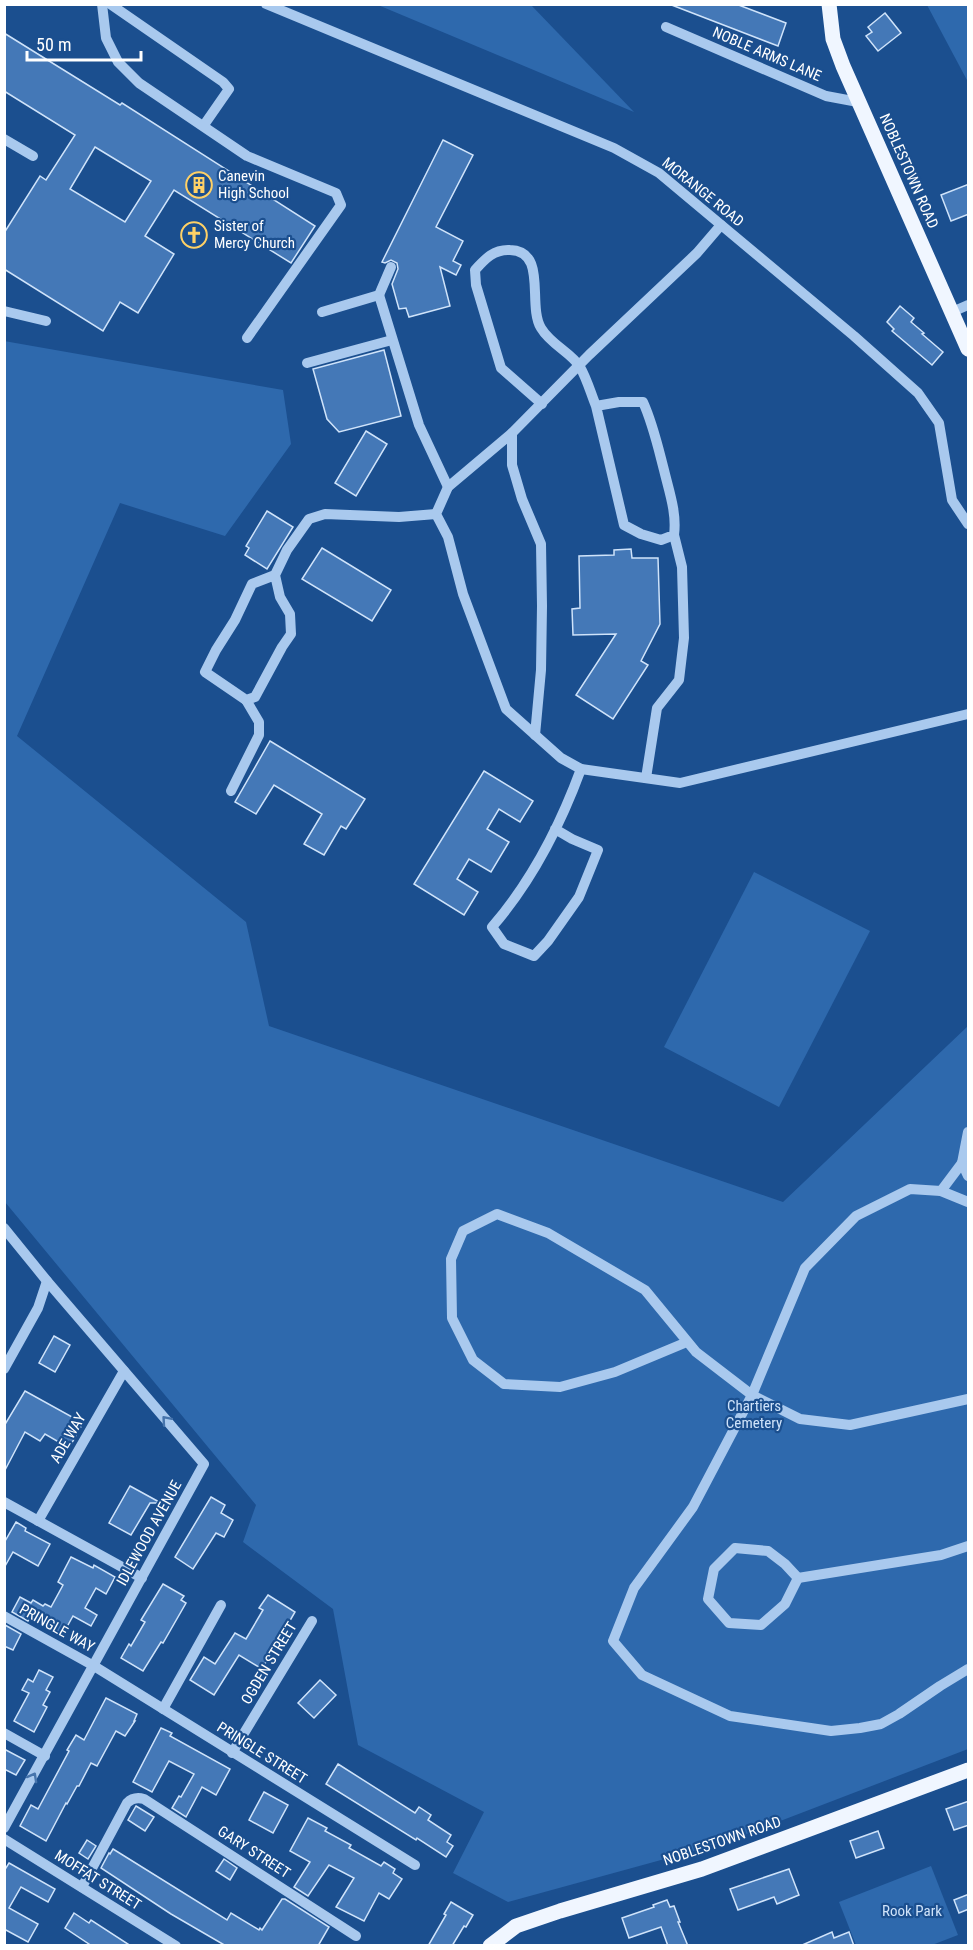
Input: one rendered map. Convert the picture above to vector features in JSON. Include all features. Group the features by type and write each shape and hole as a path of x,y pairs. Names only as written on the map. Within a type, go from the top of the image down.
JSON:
{"main road":[{"name":"NOBLESTOWN ROAD","path":"829,4 833,39 843,66 968,347"},
{"name":"NOBLESTOWN ROAD","path":"490,1946 516,1926 702,1869 969,1770"}],"street":[{"path":"102,4 106,38 118,62 139,83 248,156 336,193 341,205 247,338"},
{"path":"110,4 223,82 229,89 204,126"},
{"name":"MORANGE ROAD","path":"266,4 614,148 659,173 854,336 918,393 939,423 952,500 969,524"},
{"name":"NOBLE ARMS LANE","path":"666,27 826,96 858,102"},
{"path":"4,139 33,156"},
{"path":"436,514 448,487 512,434 579,366 697,254 721,225"},
{"path":"542,404 501,368 476,285 475,270 494,252 510,250 521,252 528,257 533,269 535,314 540,327 549,340 579,366 596,406 624,525 641,534 661,540 674,535"},
{"path":"391,267 379,295 419,425 448,487"},
{"path":"321,312 379,295"},
{"path":"952,312 969,305"},
{"path":"4,311 46,321"},
{"path":"307,363 392,340"},
{"path":"596,406 619,402 643,402 651,419 671,498 676,523 674,535 682,567 683,649 679,680 657,708 646,778"},
{"path":"512,434 512,465 522,499 541,544 541,670 535,735"},
{"path":"246,700 255,697 291,634 290,614 280,597 275,575 287,550 309,519 325,514 399,517 436,514"},
{"path":"436,514 448,537 463,594 503,704 561,758 581,769 680,783 969,714"},
{"path":"231,791 259,735 259,722 246,700 205,672 235,621 252,584 275,575"},
{"path":"555,829 598,850 579,897 548,941 534,956 504,944 492,927 512,904 539,861 555,829 567,808 581,769"},
{"path":"941,1191 962,1163 969,1132"},
{"path":"962,1163 969,1176"},
{"path":"969,1202 941,1191 910,1189 856,1216 805,1268 752,1395 693,1507 634,1588 613,1641 642,1675 730,1716 831,1731 881,1724 969,1669"},
{"path":"687,1342 615,1372 560,1387 504,1384 473,1360 452,1318 452,1259 463,1231 497,1214 548,1233 645,1290 696,1352 752,1395 800,1419 850,1425 969,1400"},
{"name":"IDLEWOOD AVENUE","path":"4,1228 46,1281 204,1464 4,1828"},
{"path":"4,1370 38,1308 46,1281"},
{"name":"ADE WAY","path":"38,1521 124,1371"},
{"path":"4,1502 142,1578"},
{"path":"798,1578 941,1555 969,1546"},
{"path":"735,1548 768,1551 798,1578 786,1604 761,1625 729,1623 708,1599 714,1569 735,1548"},
{"path":"163,1709 221,1605"},
{"name":"PRINGLE WAY","path":"4,1616 94,1666"},
{"name":"OGDEN STREET","path":"232,1753 312,1621"},
{"name":"PRINGLE STREET","path":"94,1666 415,1865"},
{"path":"4,1733 45,1756"},
{"name":"GARY STREET","path":"82,1887 127,1803 135,1798 144,1799 356,1936"},
{"name":"MOFFAT STREET","path":"4,1839 176,1946"}],"green space":[{"path":"378,5 531,5 634,112"},
{"path":"927,5 968,5 968,82"},
{"name":"Chartiers Cemetery","path":"4,341 283,390 291,444 225,536 120,503 17,736 246,922 269,1026 783,1202 968,1026 968,1749 723,1843 508,1902 453,1873 484,1812 358,1745 333,1609 243,1542 256,1505 5,1202"},
{"path":"754,872 870,931 779,1107 664,1047"},
{"name":"Rook Park","path":"931,1866 958,1935 932,1945 856,1945 839,1902"}],"building":[{"path":"669,4 736,4 786,23 778,46"},
{"path":"885,13 901,33 878,51 866,36 872,32 868,27"},
{"name":"Canevin High School","path":"4,33 120,105 122,103 315,226 291,263 174,190 145,236 174,254 138,313 120,302 103,331 4,269 4,233 40,176 46,180 75,135 4,91","holes":["95,147 151,181 125,222 70,189"]},
{"path":"443,140 473,155 436,227 463,241 453,261 461,265 456,275 440,267 450,306 409,317 406,308 399,309 392,284 398,269 397,263 391,260 382,262"},
{"path":"969,184 969,214 951,221 941,195"},
{"path":"900,306 914,318 911,322 924,333 922,334 943,352 932,365 892,331 894,329 887,322"},
{"path":"384,350 401,416 339,432 327,419 313,369"},
{"path":"366,431 387,444 356,496 335,483"},
{"path":"267,511 293,527 267,569 245,555 249,548 246,546"},
{"path":"322,548 391,590 372,621 302,579"},
{"path":"631,549 632,558 658,558 660,624 641,661 648,665 613,719 576,695 616,634 573,635 572,609 580,608 579,556 614,555 614,550"},
{"path":"270,741 365,799 346,829 341,826 324,855 304,844 322,814 274,785 256,814 235,802"},
{"path":"484,771 533,801 520,822 499,809 487,829 509,842 491,872 469,859 457,879 478,892 464,915 414,884"},
{"path":"54,1336 70,1345 55,1372 39,1363"},
{"path":"25,1391 83,1423 69,1448 45,1434 40,1441 25,1432 4,1472 4,1426"},
{"path":"130,1486 161,1503 150,1503 131,1535 109,1523"},
{"path":"211,1497 225,1505 221,1513 233,1520 224,1537 216,1533 193,1569 175,1557"},
{"path":"16,1522 26,1528 25,1531 50,1544 38,1566 13,1552 4,1568 4,1543"},
{"path":"71,1557 93,1568 94,1565 115,1577 106,1594 96,1588 85,1608 97,1615 91,1626 73,1616 63,1634 31,1617 28,1621 12,1612 20,1597 31,1603 33,1600 43,1606 45,1604 51,1607 63,1585 58,1582"},
{"path":"163,1584 184,1596 181,1600 186,1603 163,1643 161,1642 143,1671 121,1658 145,1622 141,1620"},
{"path":"268,1595 295,1612 262,1669 239,1655 214,1695 190,1680 204,1657 215,1664 235,1633 246,1639 263,1610 259,1608"},
{"path":"5,1625 21,1634 13,1650 4,1646"},
{"path":"39,1670 53,1677 46,1690 50,1692 43,1705 47,1707 34,1732 14,1721 29,1693 22,1690 28,1679 33,1682"},
{"path":"320,1680 336,1695 314,1718 298,1703"},
{"path":"106,1698 137,1714 135,1721 125,1736 116,1731 97,1766 91,1763 46,1841 20,1826 31,1805 38,1809 76,1735 84,1740"},
{"path":"161,1728 172,1733 170,1736 230,1769 216,1795 202,1787 186,1817 172,1808 194,1774 169,1761 152,1792 133,1782"},
{"path":"4,1749 25,1760 16,1775 4,1769"},
{"path":"338,1764 415,1813 419,1807 431,1815 428,1820 451,1835 447,1842 453,1846 446,1857 326,1784"},
{"path":"264,1792 288,1805 273,1833 249,1820"},
{"path":"969,1801 969,1825 954,1830 946,1809"},
{"path":"136,1806 154,1817 145,1831 128,1820"},
{"path":"308,1818 327,1828 325,1831 351,1845 349,1848 381,1866 384,1862 395,1869 393,1873 402,1879 389,1899 379,1893 364,1921 336,1907 354,1878 329,1865 308,1896 294,1887 310,1862 290,1851"},
{"path":"878,1831 884,1848 856,1858 850,1841"},
{"path":"87,1840 96,1846 88,1859 79,1853"},
{"path":"113,1849 227,1920 231,1913 262,1930 282,1899 285,1899 329,1927 318,1946 226,1946 171,1914 101,1868"},
{"path":"224,1859 237,1868 230,1880 216,1871"},
{"path":"9,1863 55,1889 48,1902 21,1887 9,1908 38,1924 28,1942 4,1929 4,1871"},
{"path":"789,1869 799,1895 777,1904 774,1897 738,1910 730,1889"},
{"path":"969,1894 969,1909 959,1913 954,1900"},
{"path":"667,1900 670,1907 674,1906 688,1946 668,1946 661,1927 629,1938 622,1918"},
{"path":"451,1902 473,1915 452,1946 428,1946 446,1915 444,1914"},
{"path":"74,1913 89,1923 91,1920 131,1946 92,1946 65,1928"},
{"path":"832,1932 834,1938 849,1932 854,1946 800,1946"}],"place":[{"name":"Canevin High School","path":"199,185"},
{"name":"Sister of Mercy Church","path":"194,235"}]}
